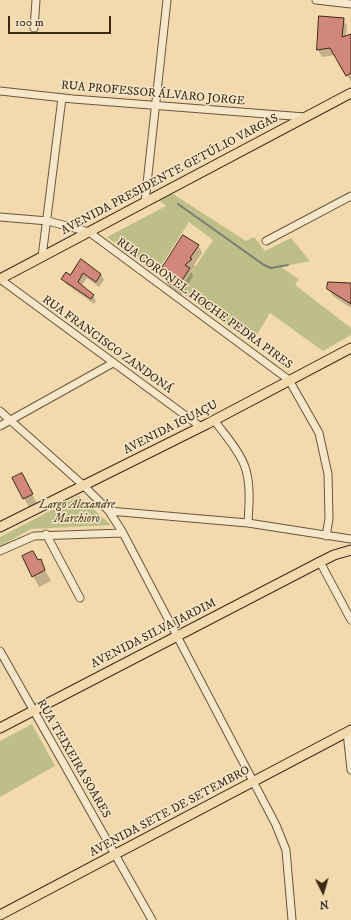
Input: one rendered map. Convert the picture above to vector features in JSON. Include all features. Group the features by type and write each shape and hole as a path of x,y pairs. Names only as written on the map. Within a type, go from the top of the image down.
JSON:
{"main road":[{"name":"AVENIDA PRESIDENTE GETÚLIO VARGAS","path":"0,279 351,93"},
{"name":"AVENIDA IGUAÇU","path":"0,527 201,427 351,348"},
{"name":"AVENIDA SILVA JARDIM","path":"0,728 320,562 334,555 351,550"},
{"name":"AVENIDA SETE DE SETEMBRO","path":"0,915 349,731"}],"street":[{"path":"34,28 36,0"},
{"path":"146,202 167,0"},
{"path":"316,0 351,4"},
{"name":"RUA PROFESSOR ÁLVARO JORGE","path":"0,91 62,98 305,117"},
{"path":"42,257 48,221 62,98"},
{"path":"266,241 351,196"},
{"path":"0,217 48,221 89,232"},
{"name":"RUA CORONEL HOCHE PEDRA PIRES","path":"89,232 289,380 319,433 328,474 329,519 326,536"},
{"name":"RUA FRANCISCO ZANDONÁ","path":"0,279 201,427"},
{"path":"0,426 113,363"},
{"path":"0,411 83,485 109,511 123,533 176,637 276,825 286,850 292,920"},
{"path":"214,420 232,444 245,466 249,487 248,523"},
{"path":"109,511 248,523 351,539"},
{"path":"0,551 34,536 46,534 123,533"},
{"path":"46,534 80,598"},
{"path":"320,562 351,620"},
{"name":"RUA TEIXEIRA SOARES","path":"0,650 152,920"},
{"path":"349,731 351,770"}],"green space":[{"path":"170,192 246,241 254,237 265,251 291,238 310,261 281,267 299,279 295,285 351,328 351,335 323,351 270,313 252,343 179,291 213,240 189,222 156,273 107,237 166,206 157,199"},
{"name":"Largo Alexandre Marchioro","path":"79,496 111,525 31,529 0,546 0,537"},
{"path":"32,724 55,766 0,797 0,741"}],"building":[{"path":"319,16 344,18 342,37 351,34 351,73 346,76 330,48 317,50"},
{"path":"183,235 199,245 190,258 192,259 185,265 190,268 177,288 166,281 171,273 162,268"},
{"path":"81,259 101,274 96,282 83,273 78,282 94,295 91,299 61,279 66,272 70,275"},
{"path":"328,282 351,283 351,304 327,289"},
{"path":"22,473 33,494 23,499 12,478"},
{"path":"33,551 38,560 41,559 45,570 32,577 22,556"}],"waterway":[{"path":"178,204 264,265 271,268 288,265"}]}
